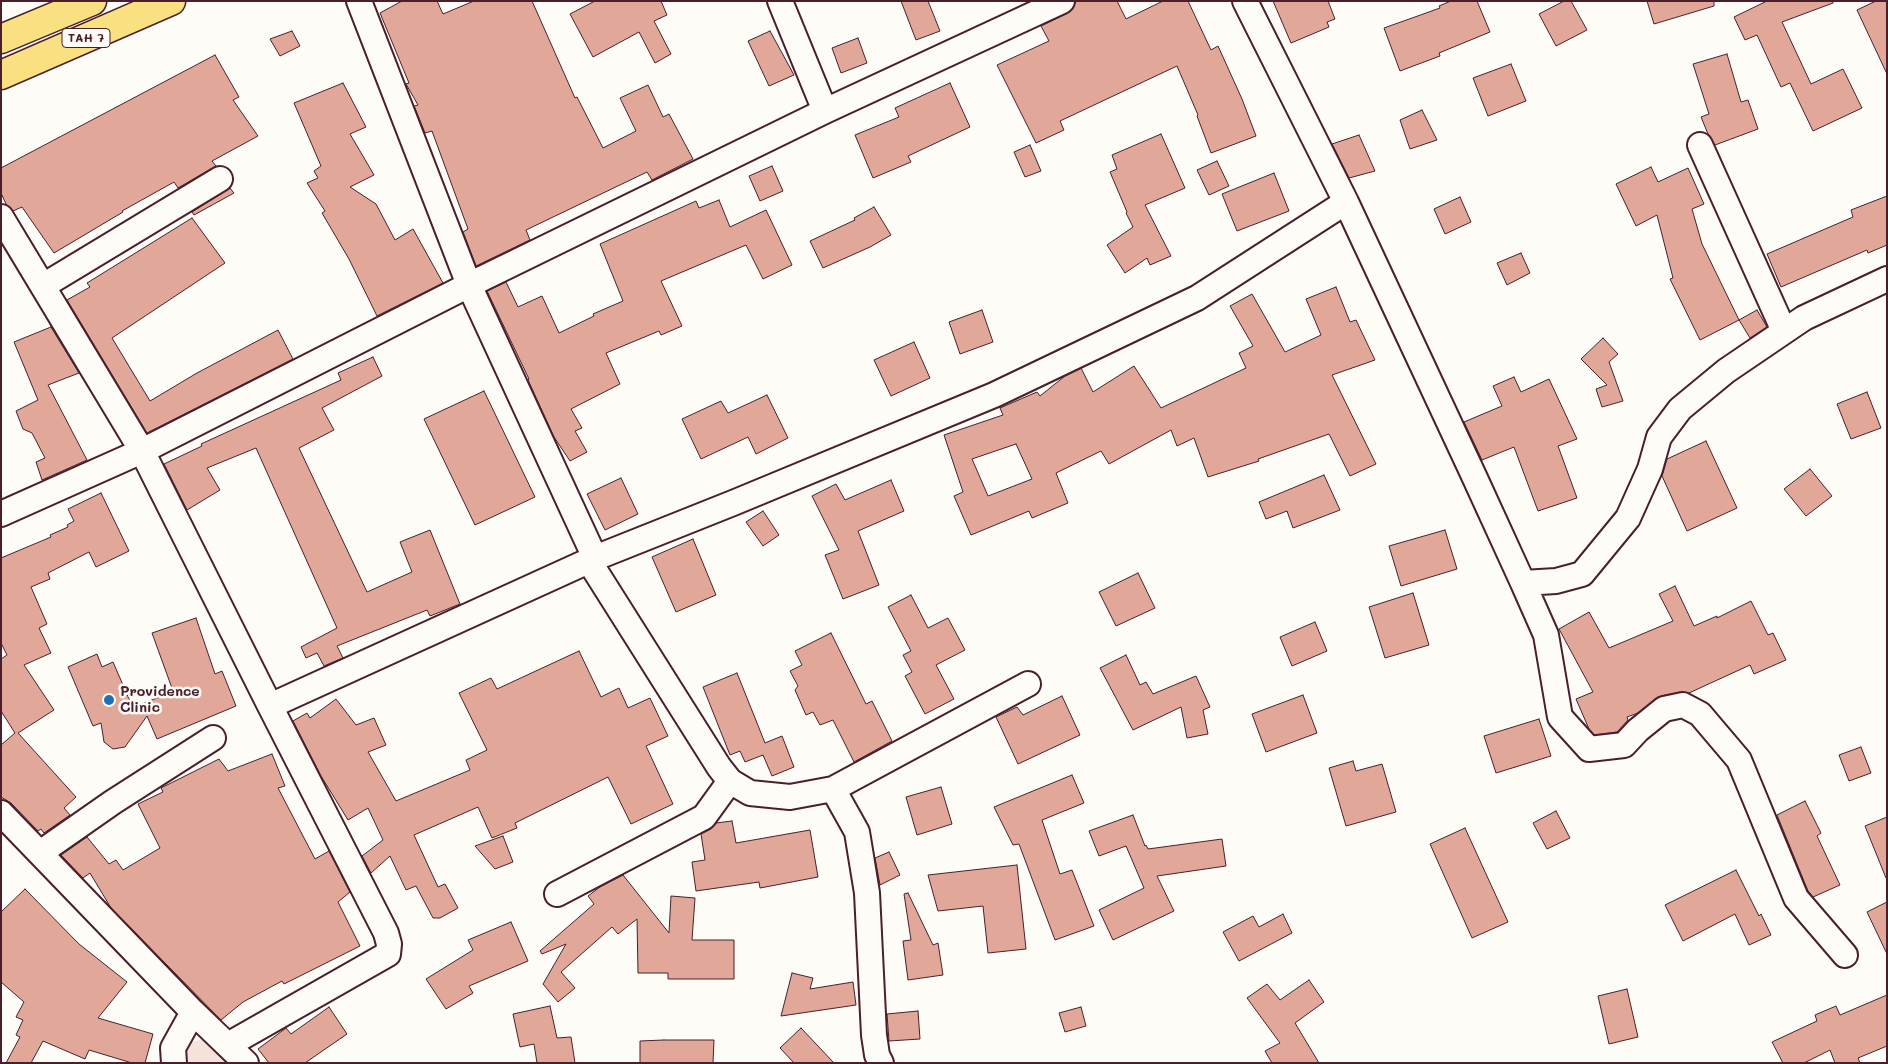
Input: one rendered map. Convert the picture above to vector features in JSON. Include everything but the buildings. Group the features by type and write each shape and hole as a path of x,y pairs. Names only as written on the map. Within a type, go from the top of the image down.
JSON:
{"highway":[{"name":"TAH 7","path":"1,39 92,1"},
{"name":"TAH 7","path":"1,75 171,1"}],"street":[{"path":"359,1 469,285 592,560 719,767 730,781 750,793 790,797 832,789 1028,684"},
{"path":"780,1 825,111"},
{"path":"1,514 142,451 469,285 825,111 1062,1"},
{"path":"1245,1 1346,202 1546,635 1560,717 1589,750 1624,745 1638,730 1664,709 1683,705 1700,714 1739,760 1796,898 1845,955"},
{"path":"1700,145 1784,331"},
{"path":"43,286 220,180"},
{"path":"270,706 592,560 733,504 994,395 1197,298 1346,202"},
{"path":"1,217 142,451 386,934 388,954 228,1045"},
{"path":"1523,583 1556,581 1582,574 1628,518 1650,469 1659,437 1680,409 1726,371 1804,318 1887,279"},
{"path":"40,853 113,802 213,738"},
{"path":"557,894 704,817 730,781"},
{"path":"832,789 857,832 868,892 874,1034 877,1055 881,1063"},
{"path":"1,813 193,1012 246,1063"},
{"path":"174,1063 173,1048 193,1012"}],"shaded area":[{"path":"205,1039 230,1063 185,1063 185,1043"}],"place":[{"name":"Providence Clinic","path":"109,700"}]}
